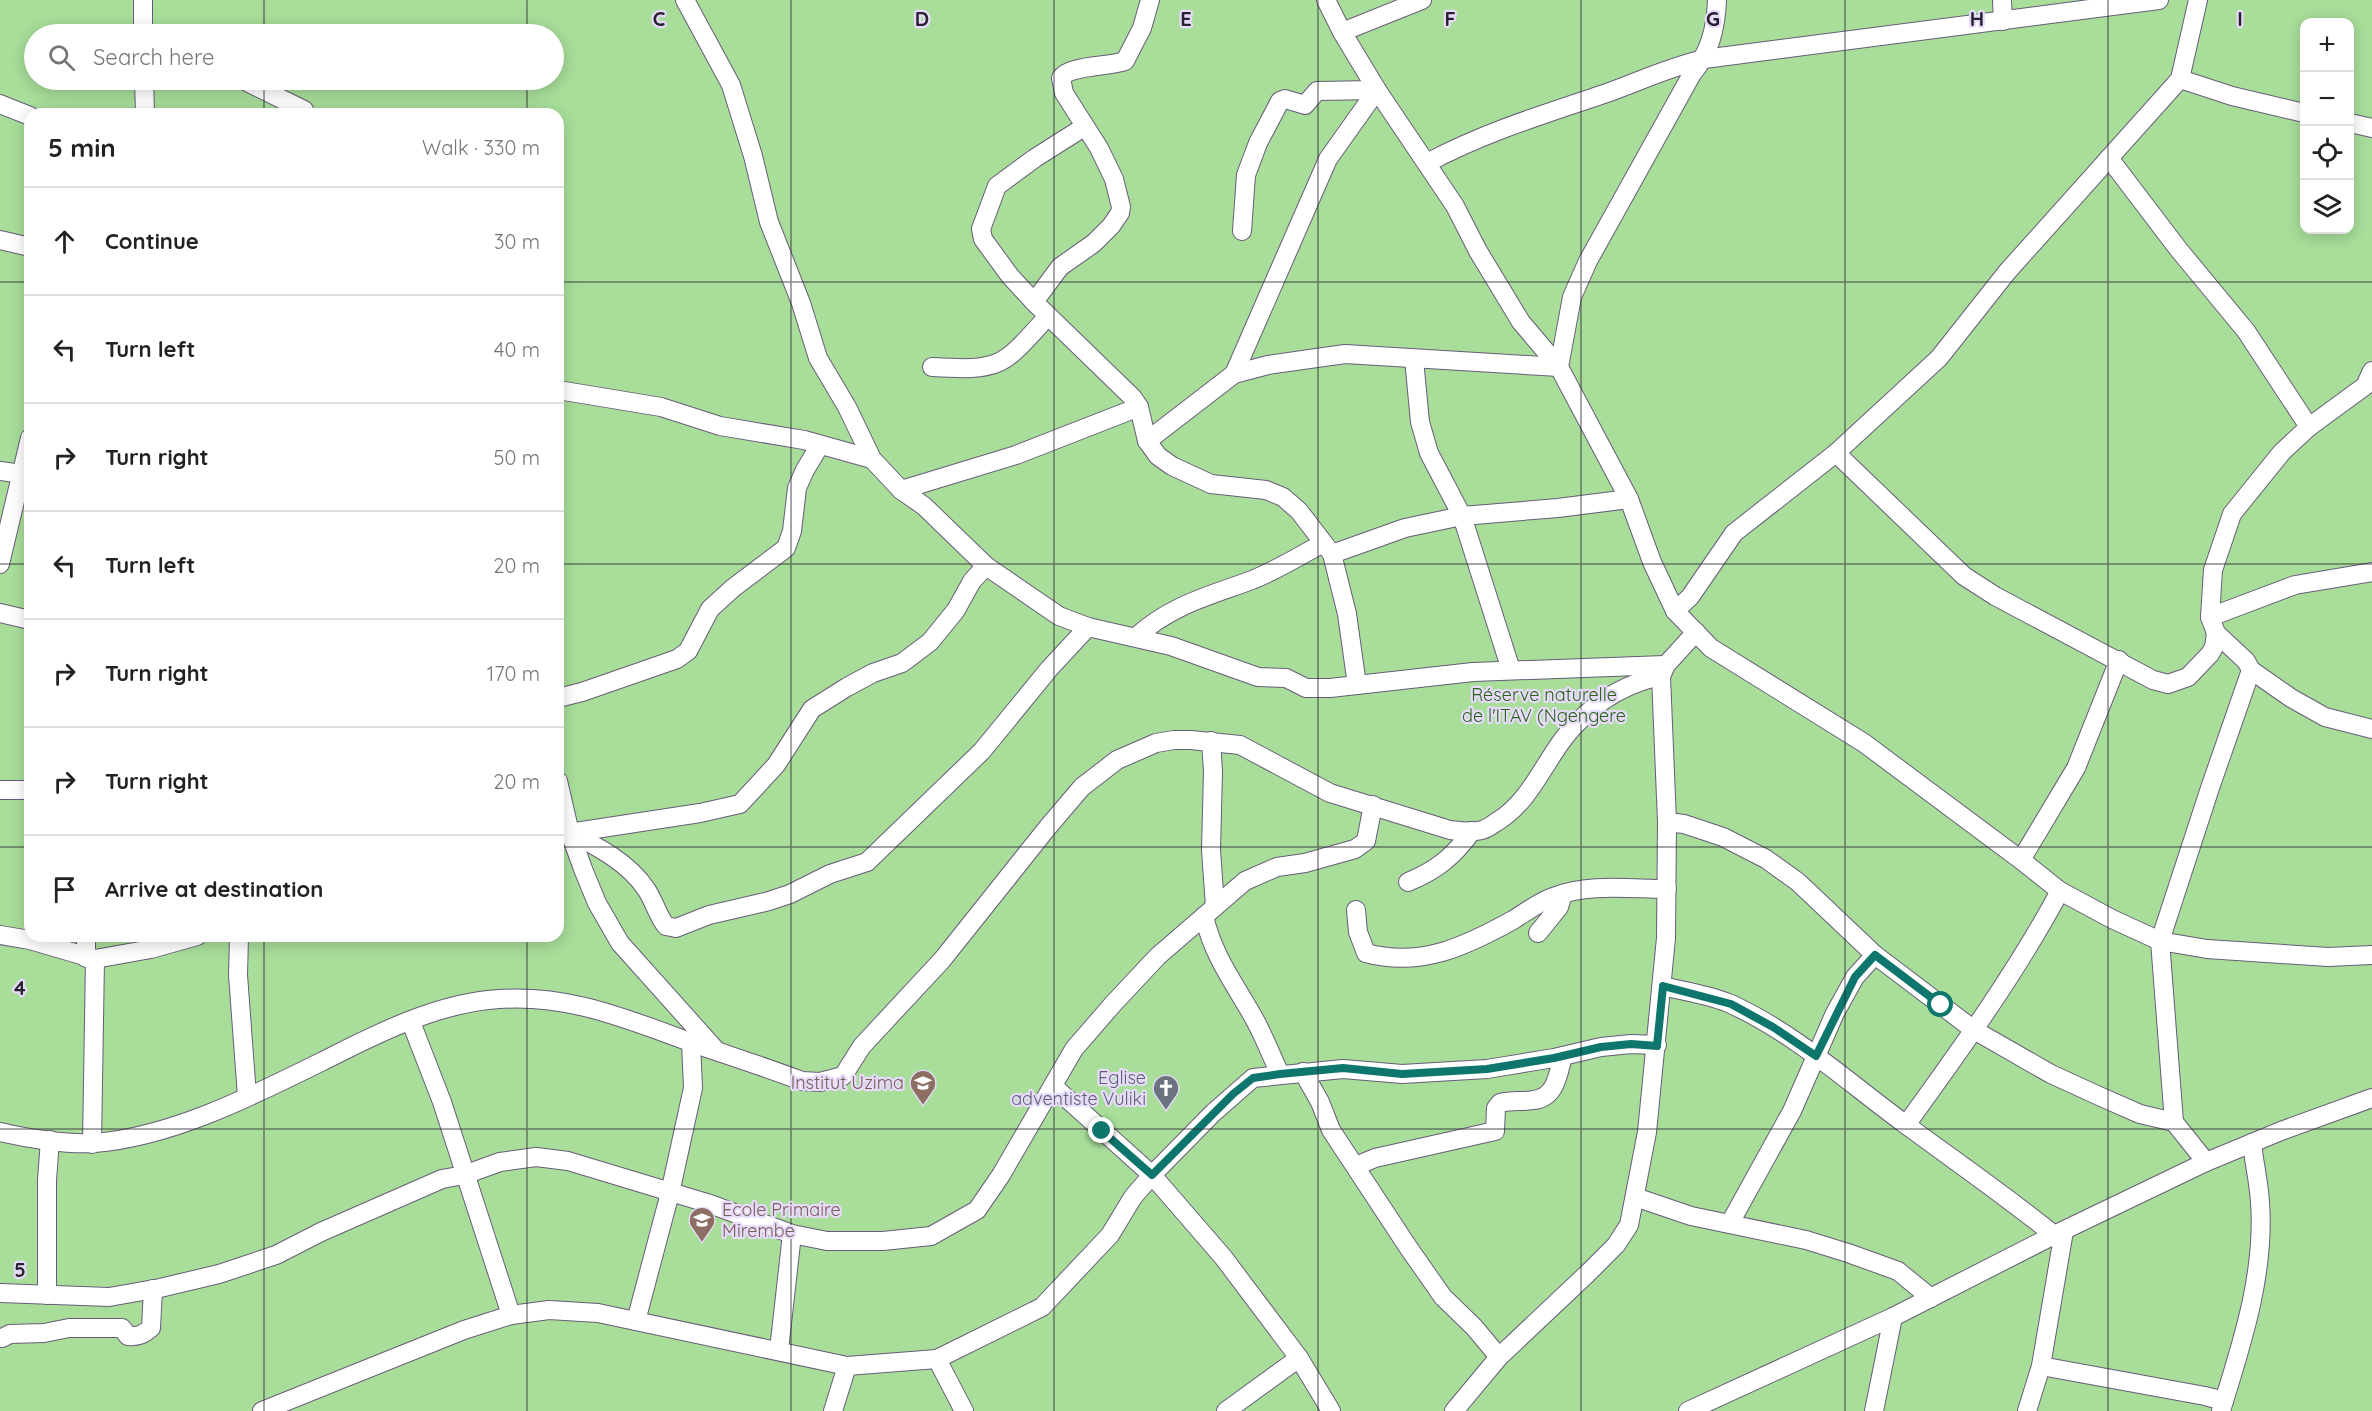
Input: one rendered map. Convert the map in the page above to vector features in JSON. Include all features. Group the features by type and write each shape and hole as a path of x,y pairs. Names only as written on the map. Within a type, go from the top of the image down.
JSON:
{"street":[{"path":"142,0 143,24"},
{"path":"684,0 731,85 753,156 769,222 801,303 818,358 847,407 872,459 902,490 924,506 986,566 1059,616 1088,627 1136,637 1208,657 1258,677 1286,678 1306,688 1511,670 1634,668 1664,671"},
{"path":"1034,302 1060,267 1094,243 1111,226 1120,213 1121,207 1114,179 1099,148 1083,127 1064,93 1061,78 1067,71 1111,66 1125,61 1142,28 1150,0"},
{"path":"1326,0 1342,32 1377,90 1455,206 1478,251 1521,322 1559,367 1629,499 1652,562 1676,611 1711,648 1864,743 2060,891 2160,941 2207,949 2267,954 2328,957 2372,955"},
{"path":"1342,32 1422,0"},
{"path":"1559,367 1572,297 1588,261 1692,74 1704,59 1717,23 1717,0"},
{"path":"2002,0 2003,21"},
{"path":"1427,163 1448,151 1522,122 1673,66 1704,59 2159,0"},
{"path":"1676,611 1690,597 1734,532 1836,453 1939,358 2007,272 2180,79 2198,0"},
{"path":"2180,79 2232,96 2300,112"},
{"path":"144,90 145,108"},
{"path":"266,90 301,108"},
{"path":"1242,231 1246,175 1258,142 1280,101 1285,99 1305,105 1317,91 1377,90"},
{"path":"1234,374 1328,159 1377,90"},
{"path":"0,104 24,114"},
{"path":"2354,124 2372,128"},
{"path":"1083,127 997,186 981,229 983,239 1034,302 1133,398 1139,407 1147,441 1158,456 1211,484 1266,490 1283,497 1299,511 1327,549 1347,614 1357,685"},
{"path":"2109,158 2179,250 2246,331 2309,428"},
{"path":"0,240 24,246"},
{"path":"932,367 966,369 987,367 1003,362 1015,353 1048,316"},
{"path":"1147,441 1234,374 1268,365 1345,354 1559,367"},
{"path":"1414,359 1420,422 1429,453 1462,516 1511,670"},
{"path":"1836,453 1964,576 2004,601 2153,680 2168,684 2188,677 2211,654 2214,647 2213,570 2232,514 2282,452 2309,428 2370,382"},
{"path":"564,391 661,407 720,426 820,445 872,459"},
{"path":"902,490 1016,455 1139,407"},
{"path":"564,696 677,659 688,651 710,609 733,588 786,548 792,531 797,488 820,445"},
{"path":"0,471 24,474"},
{"path":"0,564 24,478"},
{"path":"1136,637 1154,621 1198,598 1327,549 1405,528 1462,516 1629,499"},
{"path":"564,833 700,813 740,804 776,765 812,709 873,673 902,663 930,642 956,610 972,581 986,566"},
{"path":"2213,625 2295,585 2372,572"},
{"path":"0,613 24,619"},
{"path":"2213,625 2246,661 2251,670 2291,698 2325,717 2372,729"},
{"path":"564,833 589,842 630,871 647,889 658,917 666,926 676,928 709,915 790,894 830,874 867,862 982,751 1049,669 1088,627"},
{"path":"0,1132 20,1137 92,1144 129,1139 176,1126 247,1096 376,1034 447,1008 488,1000 535,999 579,1004 633,1020 802,1081 820,1082 843,1076 862,1046 942,960 1048,827 1082,788 1117,760 1156,743 1174,740 1240,745 1330,793 1450,830 1483,830 1518,806 1558,745 1578,722 1605,698 1664,671 1696,632"},
{"path":"2021,860 2076,768 2119,660"},
{"path":"2206,1162 2174,1122 2160,941 2251,670"},
{"path":"1454,1411 1499,1357 1616,1245 1629,1225 1647,1132 1663,986 1667,889 1664,671"},
{"path":"1211,741 1213,771 1210,941 1230,981 1256,1022 1280,1074"},
{"path":"0,790 24,790"},
{"path":"0,1293 109,1297 219,1274 276,1255 321,1232 442,1179 464,1175 500,1162 536,1157 568,1161 707,1203 792,1234 827,1241 883,1241 931,1236 977,1210 1001,1175 1074,1049 1158,956 1245,881 1277,867 1305,863 1355,849 1366,841 1373,805"},
{"path":"1667,822 1684,824 1723,837 1766,859 1798,882 1875,955 1974,1030 2051,1074 2140,1114 2174,1122"},
{"path":"1408,882 1428,874 1455,854 1472,831"},
{"path":"564,833 597,903 620,943 715,1050"},
{"path":"1356,910 1361,944 1366,953 1383,958 1404,960 1428,957 1455,948 1495,930 1552,897 1563,894 1601,889 1667,889"},
{"path":"1906,1125 1974,1030 2043,923 2060,891"},
{"path":"1538,933 1559,907 1563,894"},
{"path":"0,935 24,939"},
{"path":"36,942 90,959 151,950 177,942"},
{"path":"87,942 90,959 92,1144"},
{"path":"239,942 238,975 247,1096"},
{"path":"1730,1223 1792,1111 1855,977 1875,955"},
{"path":"1663,986 1731,1004 1773,1027 2059,1233"},
{"path":"411,1022 442,1102 511,1315"},
{"path":"636,1321 670,1193 693,1088 691,1042"},
{"path":"262,1411 464,1330 511,1315 549,1310 598,1313 847,1366 937,1359 1042,1307 1110,1235 1133,1197 1152,1175 1233,1094 1253,1078 1343,1068 1402,1074 1487,1069 1601,1047 1631,1044 1657,1046"},
{"path":"1356,1166 1375,1158 1495,1131 1496,1108 1500,1103 1545,1097 1552,1090 1563,1056"},
{"path":"1302,1072 1320,1102 1331,1130 1443,1297 1474,1327 1499,1357"},
{"path":"1053,1086 1152,1175 1223,1257 1299,1358 1331,1411"},
{"path":"1688,1411 1893,1317 2206,1162 2372,1098"},
{"path":"47,1295 47,1180 50,1140"},
{"path":"2041,1366 2222,1406 2241,1347 2259,1251 2260,1203 2252,1143"},
{"path":"1635,1197 1691,1216 1827,1246 1898,1271 1931,1298"},
{"path":"2027,1411 2041,1366 2059,1233"},
{"path":"779,1350 792,1234"},
{"path":"2,1338 10,1334 44,1333 69,1328 122,1328 128,1336 135,1337 145,1334 151,1328 153,1289"},
{"path":"1874,1411 1893,1317"},
{"path":"1226,1411 1299,1358"},
{"path":"937,1359 964,1411"},
{"path":"833,1411 847,1366"}],"green space":[{"name":"Réserve naturelle de l'ITAV (Ngengere","path":"0,0 2372,0 2372,1411 0,1411"}],"place":[{"name":"Institut Uzima","path":"923,1106"},
{"name":"Eglise adventiste Vuliki","path":"1166,1111"},
{"name":"Ecole Primaire Mirembe","path":"702,1243"}],"route":[{"path":"1102,1131 1152,1175 1213,1113 1253,1078 1343,1068 1402,1074 1487,1069 1554,1058 1601,1047 1631,1044 1657,1046 1663,986 1731,1004 1773,1027 1816,1056 1835,1013 1855,977 1875,955 1941,1005"}]}
